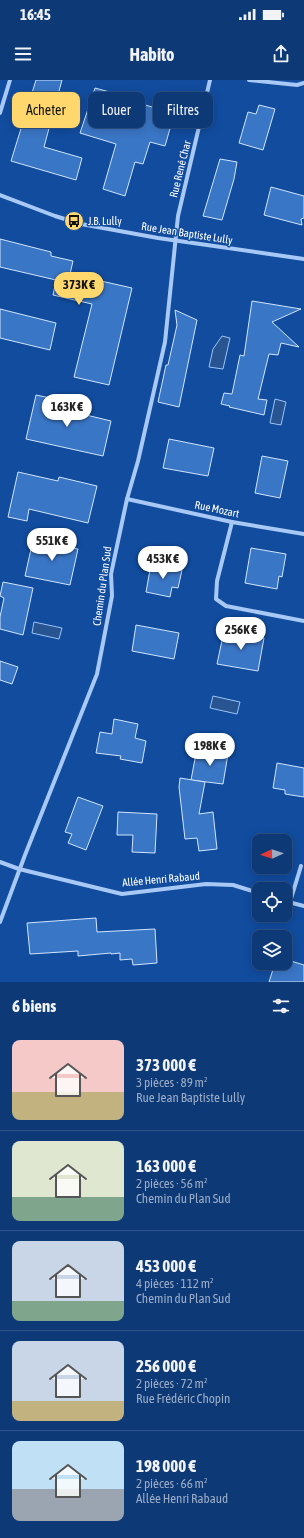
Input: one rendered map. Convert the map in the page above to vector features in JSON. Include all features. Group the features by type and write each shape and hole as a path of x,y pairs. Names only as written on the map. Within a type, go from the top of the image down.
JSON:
{"street":[{"path":"0,113 10,80"},
{"name":"Rue René Char","path":"176,240 178,216 211,80"},
{"path":"249,80 297,85 304,83"},
{"name":"Rue Jean Baptiste Lully","path":"0,195 54,216 81,224 304,259"},
{"name":"Chemin du Plan Sud","path":"0,922 19,869 97,674 112,596 111,574 127,499 138,461 165,342 176,240"},
{"name":"Rue Mozart","path":"127,499 232,522 304,534"},
{"path":"232,522 217,581 216,599 226,606 304,621"},
{"name":"Allée Henri Rabaud","path":"0,862 19,869 122,894 206,884 233,885 252,891"},
{"path":"292,888 301,866"},
{"path":"292,902 304,906"}],"water":[{"path":"222,336 230,338 223,369 209,367 213,349"},
{"path":"275,399 286,402 281,425 270,423"},
{"path":"34,622 62,628 59,639 32,633"},
{"path":"213,696 240,702 237,714 210,708"}],"building":[{"path":"36,80 62,80 59,92 32,92"},
{"path":"95,88 110,92 94,92"},
{"path":"145,105 153,107 153,128 170,128 165,146 150,142 143,164 135,162 125,196 103,189 116,144 80,133 88,109 88,128 145,128"},
{"path":"259,105 275,109 263,150 239,143 248,112 256,114"},
{"path":"21,128 49,128 44,147 82,158 76,180 11,161"},
{"path":"220,159 237,162 234,179 222,220 203,216"},
{"path":"271,187 304,196 304,218 301,219 302,225 264,215"},
{"path":"0,239 51,252 51,256 73,261 70,274 132,288 109,385 74,377 92,304 53,295 56,280 0,267"},
{"path":"252,301 301,309 272,322 299,347 281,343 278,355 269,354 258,399 267,400 264,415 221,404 224,393 232,394 240,355 244,356"},
{"path":"0,309 56,323 50,350 0,338"},
{"path":"175,310 197,320 179,407 158,402 177,325"},
{"path":"36,395 55,399 53,407 111,421 103,456 26,439"},
{"path":"169,439 214,448 208,476 163,468"},
{"path":"262,456 288,461 280,498 255,493"},
{"path":"18,472 58,481 59,477 97,486 88,523 29,509 27,521 8,517"},
{"path":"33,540 78,549 70,585 25,576"},
{"path":"251,548 286,554 282,577 279,576 277,589 245,583"},
{"path":"151,564 182,570 178,588 172,587 170,597 146,592"},
{"path":"3,582 33,588 23,635 0,629 0,617 4,598 0,596"},
{"path":"136,625 179,633 174,659 132,651"},
{"path":"224,631 264,638 258,671 217,664"},
{"path":"0,661 18,667 12,684 0,680"},
{"path":"114,719 138,724 135,738 146,741 142,763 120,759 121,756 96,753 100,732 112,734"},
{"path":"197,748 228,754 223,784 191,780"},
{"path":"277,763 304,768 304,797 285,794 285,790 273,788"},
{"path":"180,778 205,782 199,814 213,812 217,849 199,851 197,838 185,839 179,787"},
{"path":"78,797 103,806 86,850 68,843 72,834 65,832"},
{"path":"118,812 157,814 155,853 132,852 133,835 117,835"},
{"path":"96,918 97,932 155,929 157,963 133,965 132,959 120,960 120,953 78,956 78,951 30,954 27,923"},
{"path":"292,961 304,965 304,982 269,982 273,970 292,970"}],"place":[{"name":"J.B. Lully","path":"74,221"}]}
